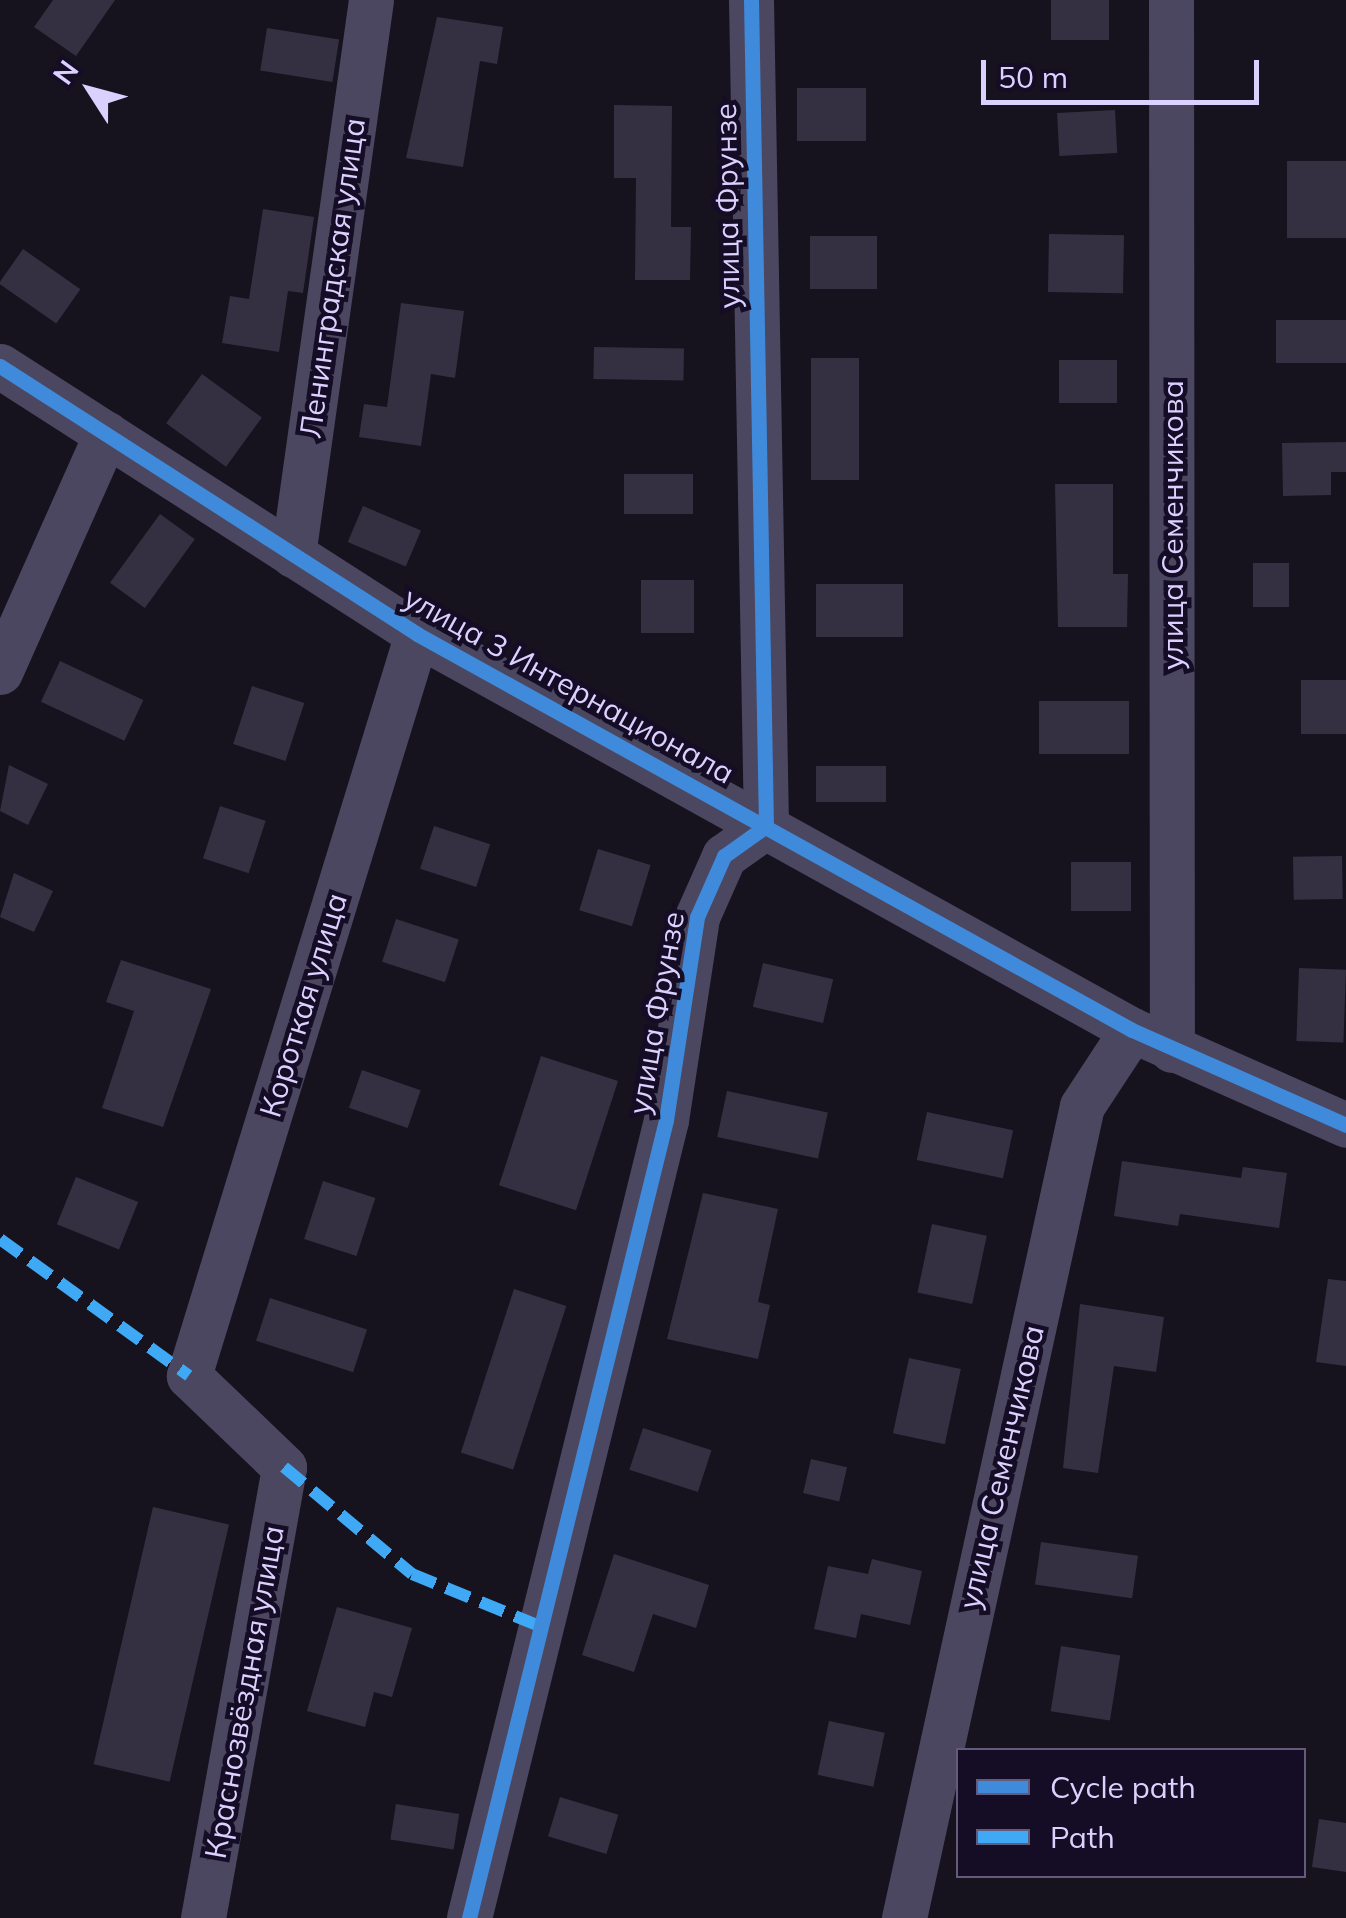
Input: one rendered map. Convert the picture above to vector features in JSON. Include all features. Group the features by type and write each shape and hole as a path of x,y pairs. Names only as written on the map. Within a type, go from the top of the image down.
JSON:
{"street":[{"name":"Ленинградская улица","path":"294,555 371,0"},
{"name":"улица Фрунзе","path":"469,1918 666,1120 696,917 724,856 766,826 751,0"},
{"name":"улица Семенчикова","path":"1171,0 1172,1050"},
{"name":"улица 3 Интернационала","path":"0,366 417,634 1132,1030 1346,1125"},
{"path":"0,672 106,434"},
{"name":"Короткая улица","path":"284,1467 189,1376 417,634"},
{"name":"улица Семенчикова","path":"904,1918 1082,1106 1132,1030"},
{"name":"Краснозвёздная улица","path":"203,1918 284,1467"}],"building":[{"path":"53,0 115,0 76,56 34,27"},
{"path":"1051,0 1109,0 1109,40 1051,40"},
{"path":"437,17 503,27 497,64 480,61 463,167 406,158"},
{"path":"267,28 339,39 332,82 260,70"},
{"path":"797,88 866,88 866,141 797,141"},
{"path":"614,105 672,106 671,227 691,227 690,280 635,280 636,178 614,178"},
{"path":"1115,110 1117,153 1059,156 1057,113"},
{"path":"1287,161 1346,161 1346,238 1287,238"},
{"path":"263,209 314,217 303,293 288,291 279,352 222,343 230,296 249,299"},
{"path":"1049,234 1124,235 1123,293 1048,292"},
{"path":"810,236 877,236 877,289 810,289"},
{"path":"23,249 80,289 56,324 0,284"},
{"path":"401,303 464,311 455,378 431,374 421,446 359,437 364,404 387,407"},
{"path":"1276,320 1346,320 1346,363 1276,363"},
{"path":"594,347 684,349 683,381 593,379"},
{"path":"811,358 859,358 859,480 811,480"},
{"path":"1059,360 1117,360 1117,403 1059,403"},
{"path":"202,374 262,417 226,467 166,423"},
{"path":"1346,442 1346,472 1331,472 1331,495 1283,496 1282,443"},
{"path":"624,474 693,474 693,514 624,514"},
{"path":"1055,484 1113,484 1113,574 1128,574 1127,627 1058,627"},
{"path":"363,506 421,531 406,567 348,542"},
{"path":"160,514 195,539 145,608 110,583"},
{"path":"1253,563 1289,563 1289,607 1253,607"},
{"path":"641,580 694,580 694,633 641,633"},
{"path":"816,584 903,584 903,637 816,637"},
{"path":"60,661 143,700 124,741 41,702"},
{"path":"1301,680 1346,680 1346,734 1301,734"},
{"path":"252,686 304,703 285,761 233,744"},
{"path":"1039,701 1129,701 1129,754 1039,754"},
{"path":"9,765 48,784 28,825 0,811"},
{"path":"816,766 886,766 886,802 816,802"},
{"path":"220,806 266,821 249,873 203,858"},
{"path":"434,826 490,844 476,887 420,869"},
{"path":"598,849 651,865 632,926 579,910"},
{"path":"1342,856 1343,899 1294,900 1293,857"},
{"path":"1071,862 1131,862 1131,911 1071,911"},
{"path":"14,873 53,891 34,932 0,917"},
{"path":"396,919 459,939 445,982 382,962"},
{"path":"121,960 211,989 163,1127 102,1108 134,1011 106,1002"},
{"path":"763,963 833,979 823,1023 753,1007"},
{"path":"1299,968 1346,970 1343,1043 1296,1041"},
{"path":"541,1056 618,1081 576,1210 499,1185"},
{"path":"362,1070 421,1090 408,1128 349,1108"},
{"path":"727,1091 828,1112 818,1158 717,1137"},
{"path":"927,1112 1013,1130 1003,1178 917,1160"},
{"path":"1122,1161 1241,1178 1243,1167 1287,1173 1279,1228 1180,1214 1178,1226 1114,1216"},
{"path":"76,1177 138,1202 119,1249 57,1224"},
{"path":"323,1181 375,1198 356,1256 304,1239"},
{"path":"703,1193 778,1209 758,1302 770,1305 758,1359 667,1339"},
{"path":"932,1224 987,1236 972,1304 917,1292"},
{"path":"1328,1279 1346,1281 1346,1366 1316,1362"},
{"path":"514,1289 566,1306 513,1470 461,1453"},
{"path":"270,1298 367,1330 353,1372 256,1341"},
{"path":"1080,1304 1164,1317 1156,1372 1114,1366 1098,1473 1063,1468"},
{"path":"909,1358 961,1369 945,1444 893,1433"},
{"path":"643,1428 711,1450 698,1492 629,1470"},
{"path":"811,1459 847,1467 839,1501 803,1493"},
{"path":"153,1507 229,1525 170,1782 94,1764"},
{"path":"1041,1542 1138,1556 1132,1598 1035,1585"},
{"path":"614,1554 709,1585 696,1628 653,1614 634,1672 582,1655"},
{"path":"872,1559 922,1571 910,1625 861,1614 856,1638 814,1629 828,1566 868,1574"},
{"path":"337,1607 412,1628 392,1697 374,1692 365,1727 307,1711"},
{"path":"1061,1646 1120,1655 1110,1721 1051,1711"},
{"path":"829,1721 885,1733 873,1787 818,1775"},
{"path":"560,1797 618,1815 606,1854 548,1836"},
{"path":"396,1804 459,1814 454,1850 390,1840"},
{"path":"1319,1819 1346,1823 1346,1872 1312,1867"}],"marked path":[{"path":"0,1239 189,1376"},
{"path":"284,1467 412,1574 537,1625"}],"cycle path":[{"path":"469,1918 666,1120 697,917 724,856 766,826 751,0"},
{"path":"0,366 417,634 1132,1030 1346,1125"}]}
